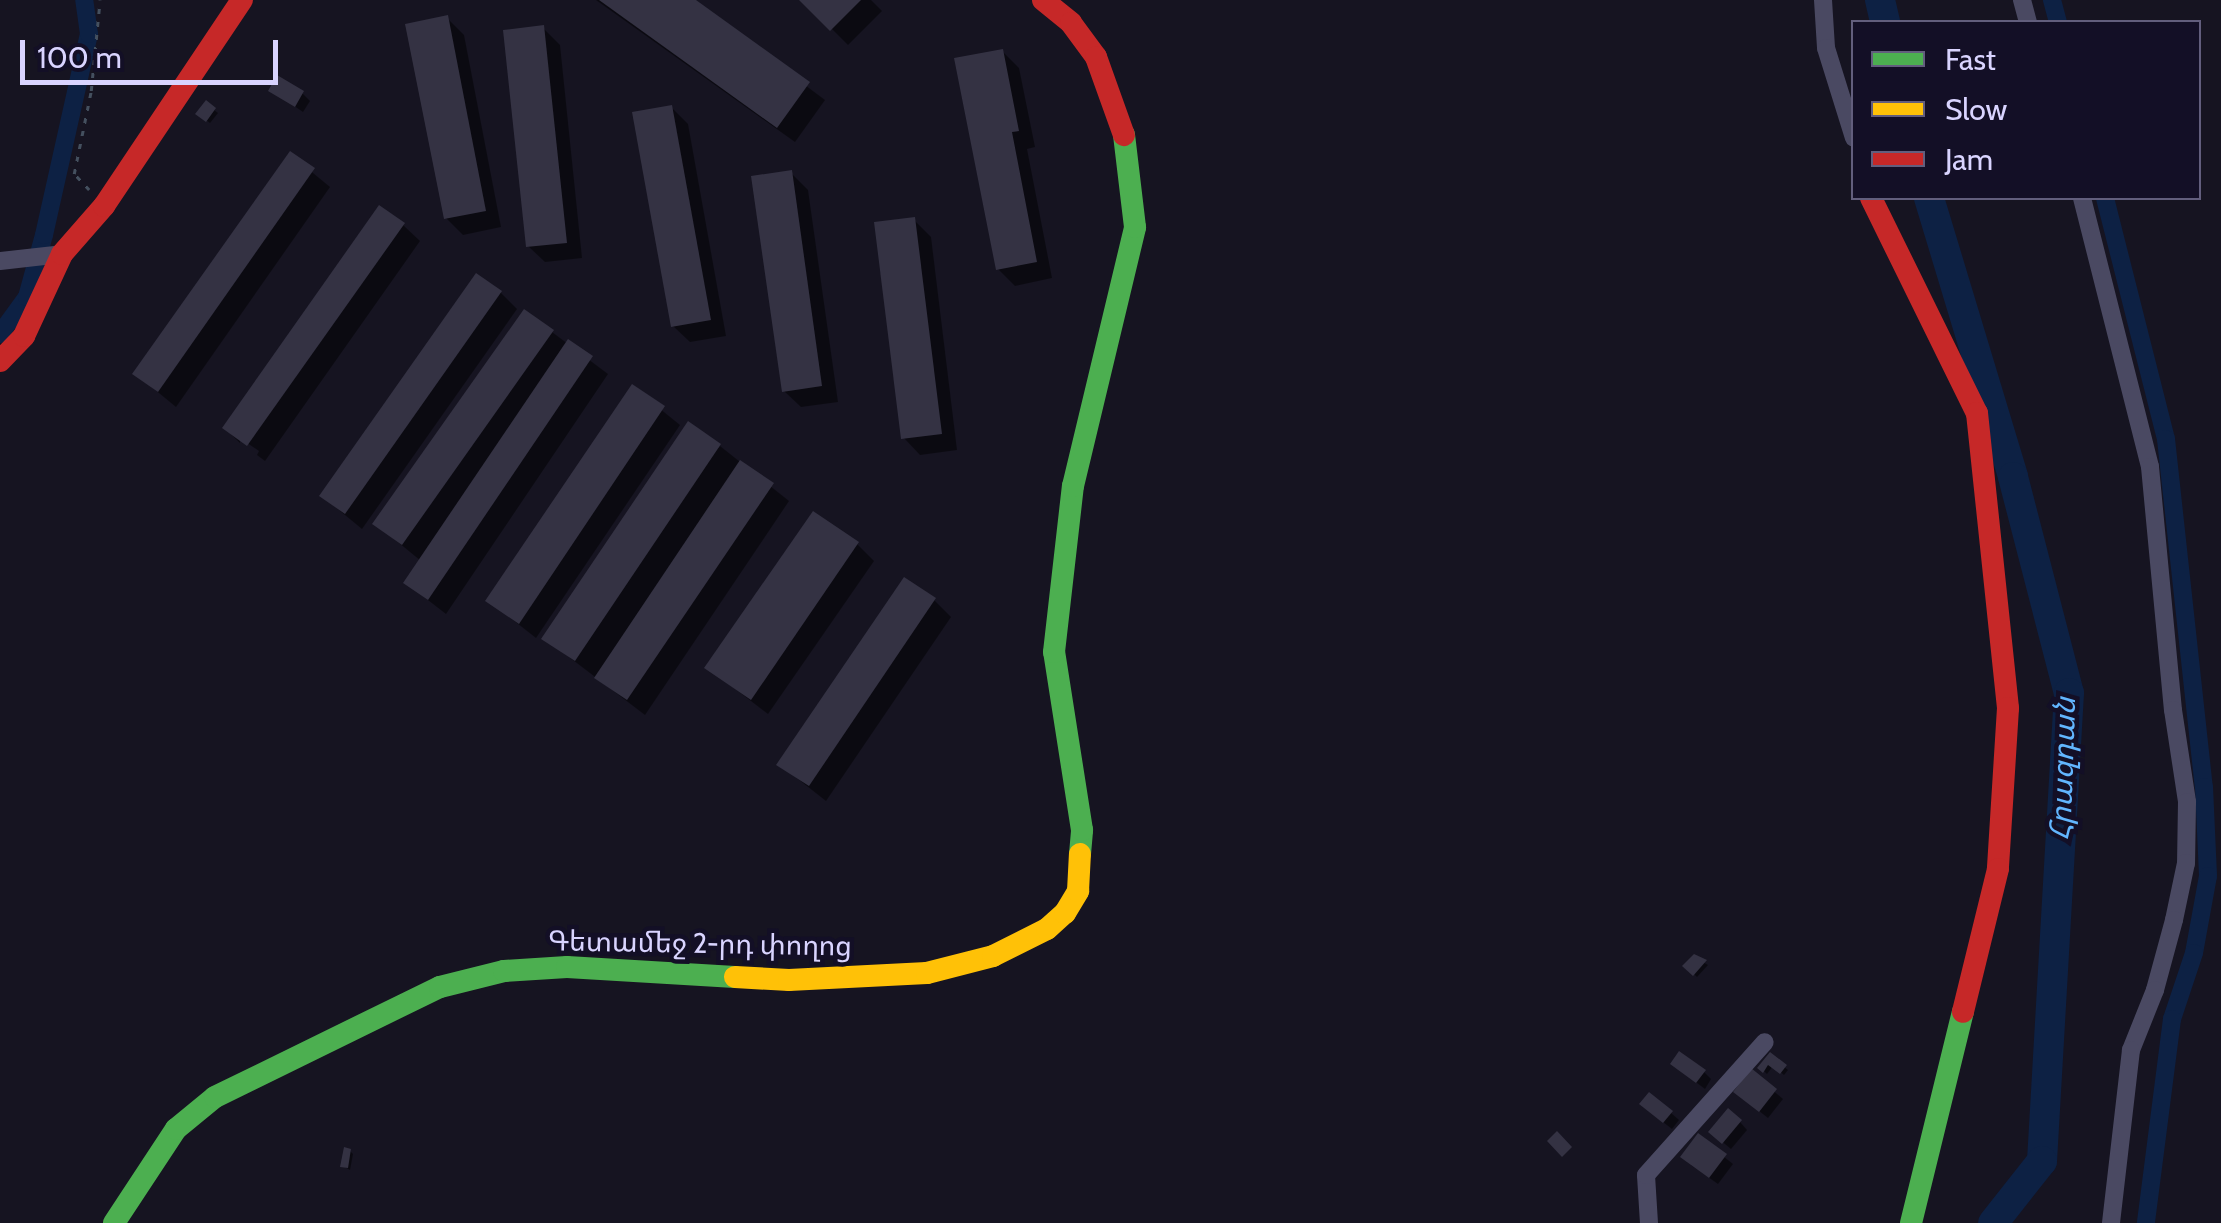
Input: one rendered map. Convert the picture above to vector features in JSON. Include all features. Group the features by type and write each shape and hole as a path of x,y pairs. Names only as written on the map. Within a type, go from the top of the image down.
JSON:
{"street":[{"path":"0,362 24,336 62,254 104,206 242,0"},
{"name":"Գետամեջ 2-րդ փողոց","path":"114,1223 176,1129 215,1096 440,988 504,971 567,967 789,980 927,973 993,956 1048,930 1065,913 1078,891 1082,830 1054,652 1059,598 1073,486 1099,363 1136,227 1130,159 1110,90 1096,57 1071,23 1043,0"},
{"path":"1823,0 1826,48 1851,128"},
{"path":"1873,200 1977,414 2008,708 1998,869 1911,1223"},
{"path":"2083,200 2136,398 2150,467 2173,710 2187,802 2186,863 2155,990 2132,1050 2111,1223"},
{"path":"4,260 62,254"},
{"path":"1649,1223 1646,1175 1765,1042"}],"path":[{"path":"100,0 91,91 74,174 104,206"}],"building":[{"path":"599,0 696,0 810,82 777,128"},
{"path":"799,0 861,0 830,31"},
{"path":"448,15 486,211 444,219 405,24"},
{"path":"544,25 567,243 526,247 503,30"},
{"path":"1003,49 1019,131 1012,132 1037,262 996,270 954,58"},
{"path":"277,75 304,91 295,107 268,91"},
{"path":"206,100 216,108 206,122 195,114"},
{"path":"672,105 711,320 671,327 632,112"},
{"path":"290,151 315,168 158,392 132,374"},
{"path":"792,170 822,386 782,392 751,176"},
{"path":"379,205 405,223 247,446 222,428"},
{"path":"915,217 942,434 901,439 874,222"},
{"path":"476,273 502,291 345,514 319,496"},
{"path":"524,309 554,330 402,545 372,524"},
{"path":"568,339 593,356 428,600 403,583"},
{"path":"632,384 665,406 519,624 485,601"},
{"path":"688,421 721,444 575,661 541,639"},
{"path":"740,460 774,483 627,700 594,678"},
{"path":"813,511 859,542 751,700 704,668"},
{"path":"904,577 936,598 809,786 776,765"},
{"path":"1694,954 1707,960 1693,976 1682,966"},
{"path":"1679,1051 1706,1070 1696,1083 1670,1064"},
{"path":"1770,1052 1787,1065 1780,1074 1768,1065 1763,1073 1757,1068"},
{"path":"1751,1068 1777,1089 1759,1112 1733,1092"},
{"path":"1649,1092 1673,1111 1663,1123 1639,1104"},
{"path":"1728,1108 1742,1120 1722,1144 1708,1132"},
{"path":"1557,1131 1572,1147 1562,1157 1547,1141"},
{"path":"1698,1133 1727,1154 1709,1178 1680,1157"},
{"path":"344,1147 351,1149 348,1168 340,1167"}],"waterway":[{"path":"0,334 27,297 44,235 89,34 84,0"},
{"name":"Հրազդան","path":"1880,0 1885,20"},
{"path":"2052,0 2057,20"},
{"name":"Հրազդան","path":"1930,200 2013,477 2069,693 2042,1161 1993,1223"},
{"path":"2106,200 2166,439 2204,787 2208,876 2194,953 2172,1019 2146,1223"}],"traffic: fast":[{"path":"1080,854 1082,830 1054,652 1073,486 1135,227 1124,135"},
{"path":"114,1223 176,1129 215,1097 440,987 504,971 567,967 735,977"},
{"path":"1911,1223 1963,1012"}],"traffic: slow":[{"path":"735,977 789,980 927,973 993,956 1047,929 1065,913 1078,891 1080,854"}],"traffic: jam":[{"path":"0,361 24,336 62,254 104,206 242,0"},
{"path":"1043,0 1071,23 1096,57 1124,135"},
{"path":"1872,200 1977,413 2008,708 1998,869 1963,1012"}]}
